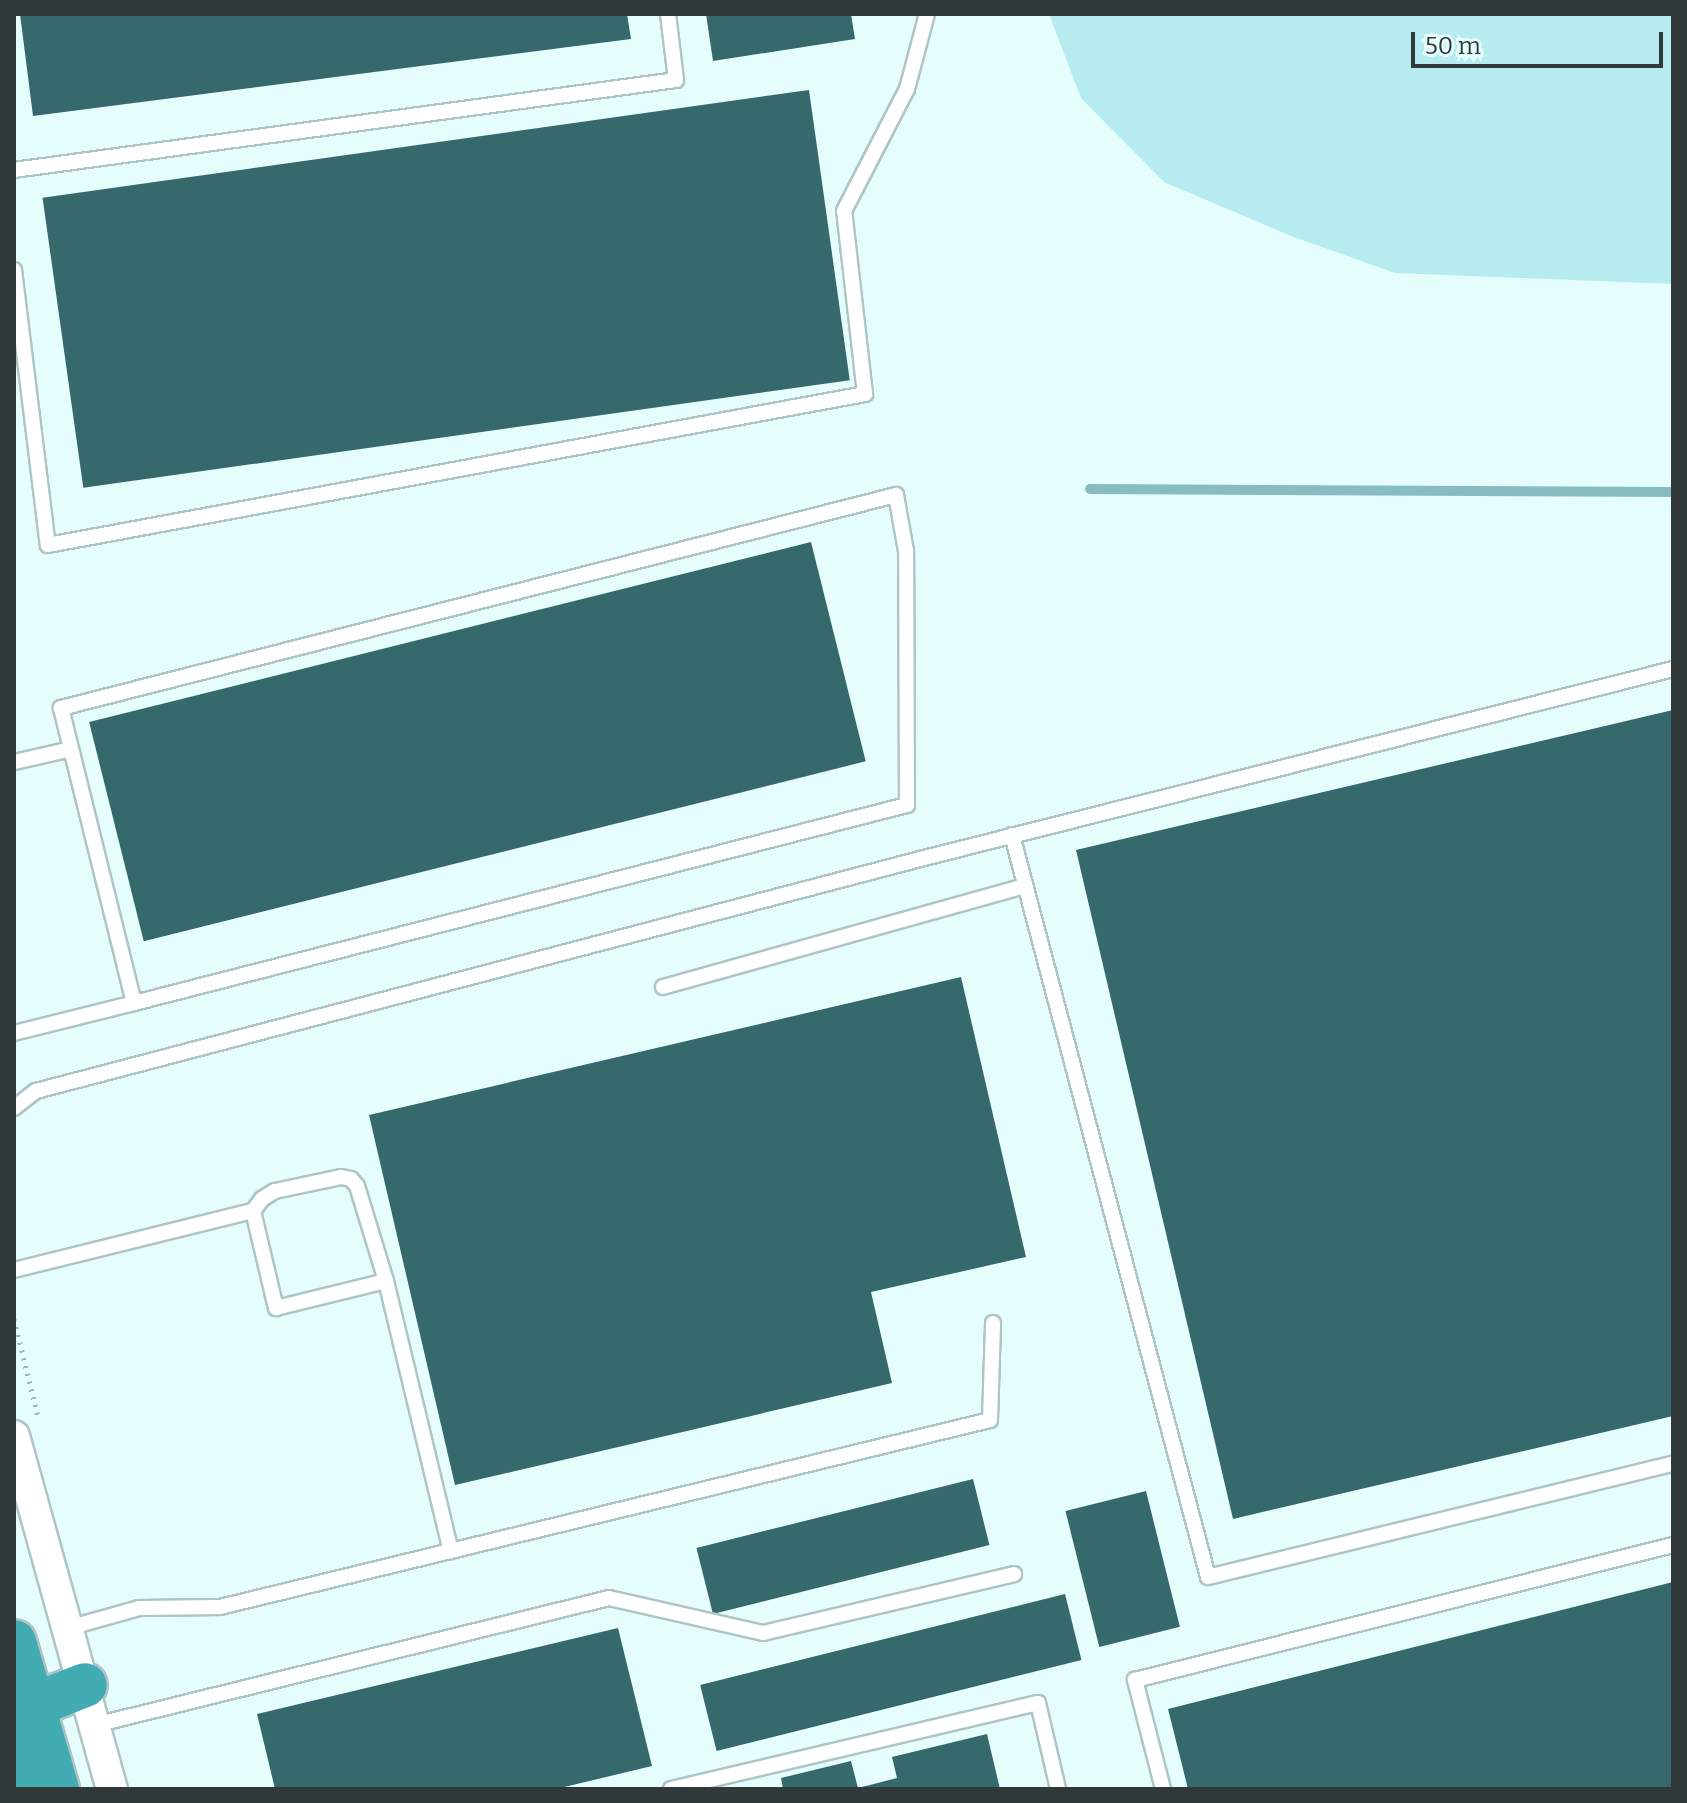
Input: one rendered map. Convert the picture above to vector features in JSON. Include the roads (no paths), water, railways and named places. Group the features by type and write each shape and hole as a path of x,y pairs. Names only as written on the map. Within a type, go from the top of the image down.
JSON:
{"highway":[{"path":"14,1642 23,1709 57,1789"},
{"path":"23,1709 90,1705"},
{"path":"23,1709 15,1752 23,1789"}],"street":[{"path":"28,1433 68,1628 112,1789"}],"lane":[{"path":"14,170 676,80 668,14"},
{"path":"14,270 48,545 865,394 844,211 907,89 927,14"},
{"path":"14,1033 134,1003 907,805 906,551 896,495 61,708 134,1003"},
{"path":"14,1108 36,1091 1012,835 1673,669"},
{"path":"14,762 71,749"},
{"path":"1012,835 1208,1577 1673,1464"},
{"path":"663,987 1025,886"},
{"path":"14,1270 253,1211 262,1199 275,1191 341,1177 351,1179 357,1186 386,1281 451,1551"},
{"path":"253,1211 276,1308 386,1281"},
{"path":"68,1628 139,1608 220,1607 990,1420 993,1323"},
{"path":"1163,1789 1135,1680 1673,1545"},
{"path":"90,1705 609,1598 763,1633 1014,1574"},
{"path":"671,1789 1038,1703 1058,1789"}],"waterway":[{"path":"1090,489 1673,492"}]}
